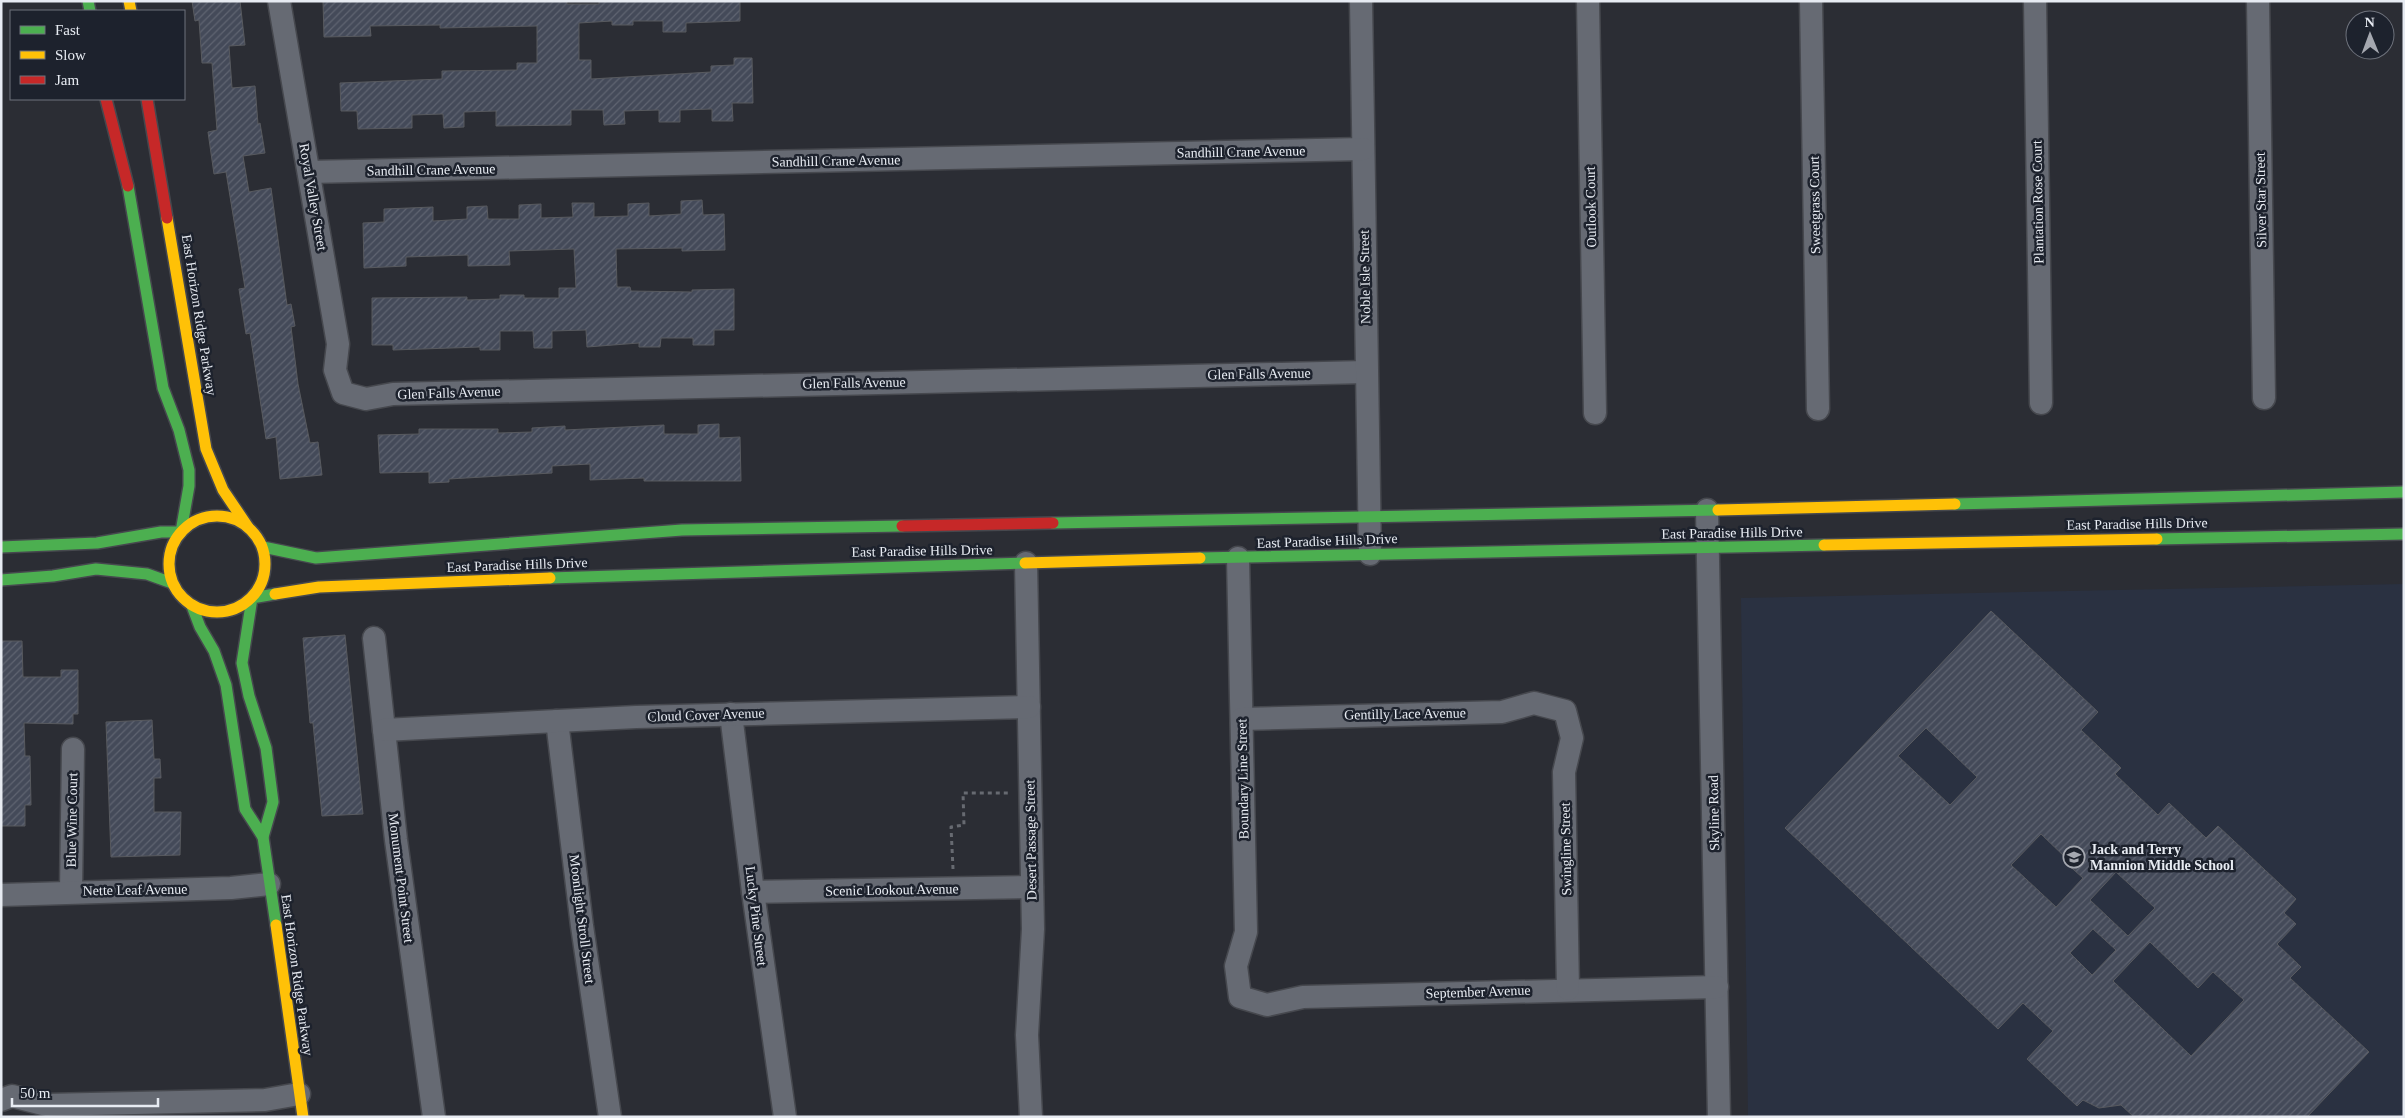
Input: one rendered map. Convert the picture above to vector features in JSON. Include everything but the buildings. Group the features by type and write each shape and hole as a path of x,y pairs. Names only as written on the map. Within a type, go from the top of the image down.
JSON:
{"main road":[{"path":"106,100 129,190 163,388 179,430 189,470 189,486 181,532"},
{"name":"East Horizon Ridge Parkway","path":"147,100 206,450 217,480 234,510 248,526"},
{"name":"East Paradise Hills Drive","path":"262,547 316,558 682,530 1312,518 1369,515 1707,510 2404,492"},
{"path":"221,516 235,519 248,526 257,536 266,560 265,574 260,587 252,598 239,608 223,612 207,612 192,606 180,596 172,583 169,569 169,556 181,532 193,522 206,517 221,516"},
{"path":"1,547 97,543 130,539 161,532 181,532"},
{"name":"East Paradise Hills Drive","path":"252,598 319,586 762,570 1370,554 2404,534"},
{"path":"1,580 53,576 96,569 147,574 172,583"},
{"name":"East Horizon Ridge Parkway","path":"252,598 250,628 243,645 242,663 249,696 266,748 272,802 263,837 303,1117"},
{"name":"East Horizon Ridge Parkway","path":"192,606 200,628 214,651 226,685 245,809 263,837"}],"street":[{"name":"Royal Valley Street","path":"279,1 338,344 335,370 343,393"},
{"name":"Noble Isle Street","path":"1360,1 1370,554"},
{"name":"Outlook Court","path":"1588,1 1595,413"},
{"name":"Sweetgrass Court","path":"1811,1 1818,409"},
{"name":"Plantation Rose Court","path":"2035,1 2042,404"},
{"name":"Silver Star Street","path":"2258,1 2264,398"},
{"name":"Sandhill Crane Avenue","path":"309,172 1363,149"},
{"name":"Glen Falls Avenue","path":"343,393 366,399 393,394 1366,372"},
{"name":"Skyline Road","path":"1707,510 1719,1117"},
{"name":"Boundary Line Street","path":"1238,558 1246,932 1236,966 1240,997"},
{"name":"Desert Passage Street","path":"1026,564 1033,929 1027,1035 1031,1117"},
{"name":"Monument Point Street","path":"374,638 396,840 434,1117"},
{"name":"Gentilly Lace Avenue","path":"1242,718 1502,712 1534,703 1565,711"},
{"name":"Cloud Cover Avenue","path":"384,730 731,714 1029,707"},
{"name":"Swingline Street","path":"1565,711 1572,738 1564,772 1568,989"},
{"name":"Lucky Pine Street","path":"731,714 753,892 785,1117"},
{"name":"Moonlight Stroll Street","path":"557,721 580,907 610,1117"},
{"name":"Blue Wine Court","path":"71,891 72,749"},
{"name":"Nette Leaf Avenue","path":"1,895 71,891 231,888 269,884"},
{"name":"Scenic Lookout Avenue","path":"753,892 1032,888"},
{"name":"September Avenue","path":"1240,997 1267,1005 1303,997 1568,989 1717,987"},
{"path":"1,1100 12,1096 47,1105 121,1110 265,1100 299,1094"}],"path":[{"path":"953,878 951,827 964,826 963,793 1019,793"}],"shaded area":[{"name":"Jack and Terry Mannion Middle School","path":"2404,584 2404,1117 1748,1117 1741,598"}],"traffic: fast":[{"path":"88,1 90,10"},
{"path":"1,547 97,543 161,532 181,532 189,486 189,470 179,430 163,388 128,186"},
{"path":"1955,504 2404,492"},
{"path":"1053,523 1718,510"},
{"path":"263,547 316,558 682,530 902,526"},
{"path":"2157,539 2404,534"},
{"path":"1200,558 1824,545"},
{"path":"550,578 1025,563"},
{"path":"1,580 53,576 96,569 147,574 172,583"},
{"path":"275,594 252,598 242,663 249,696 266,748 273,802 263,837 276,925"},
{"path":"192,606 200,627 214,651 226,685 245,809 263,837"}],"traffic: slow":[{"path":"129,1 131,10"},
{"path":"167,218 206,449 223,490 248,527"},
{"path":"1718,510 1955,504"},
{"path":"217,516 235,519 251,530 262,546 265,564 262,582 251,598 235,609 217,612 199,609 183,598 172,582 169,564 172,546 183,530 199,519 217,516"},
{"path":"1824,545 2157,539"},
{"path":"1025,563 1200,558"},
{"path":"275,594 319,587 550,578"},
{"path":"276,925 303,1117"}],"traffic: jam":[{"path":"106,100 128,186"},
{"path":"147,100 167,218"},
{"path":"902,526 1053,523"}],"place":[{"name":"Jack and Terry Mannion Middle School","path":"2074,857"}]}
